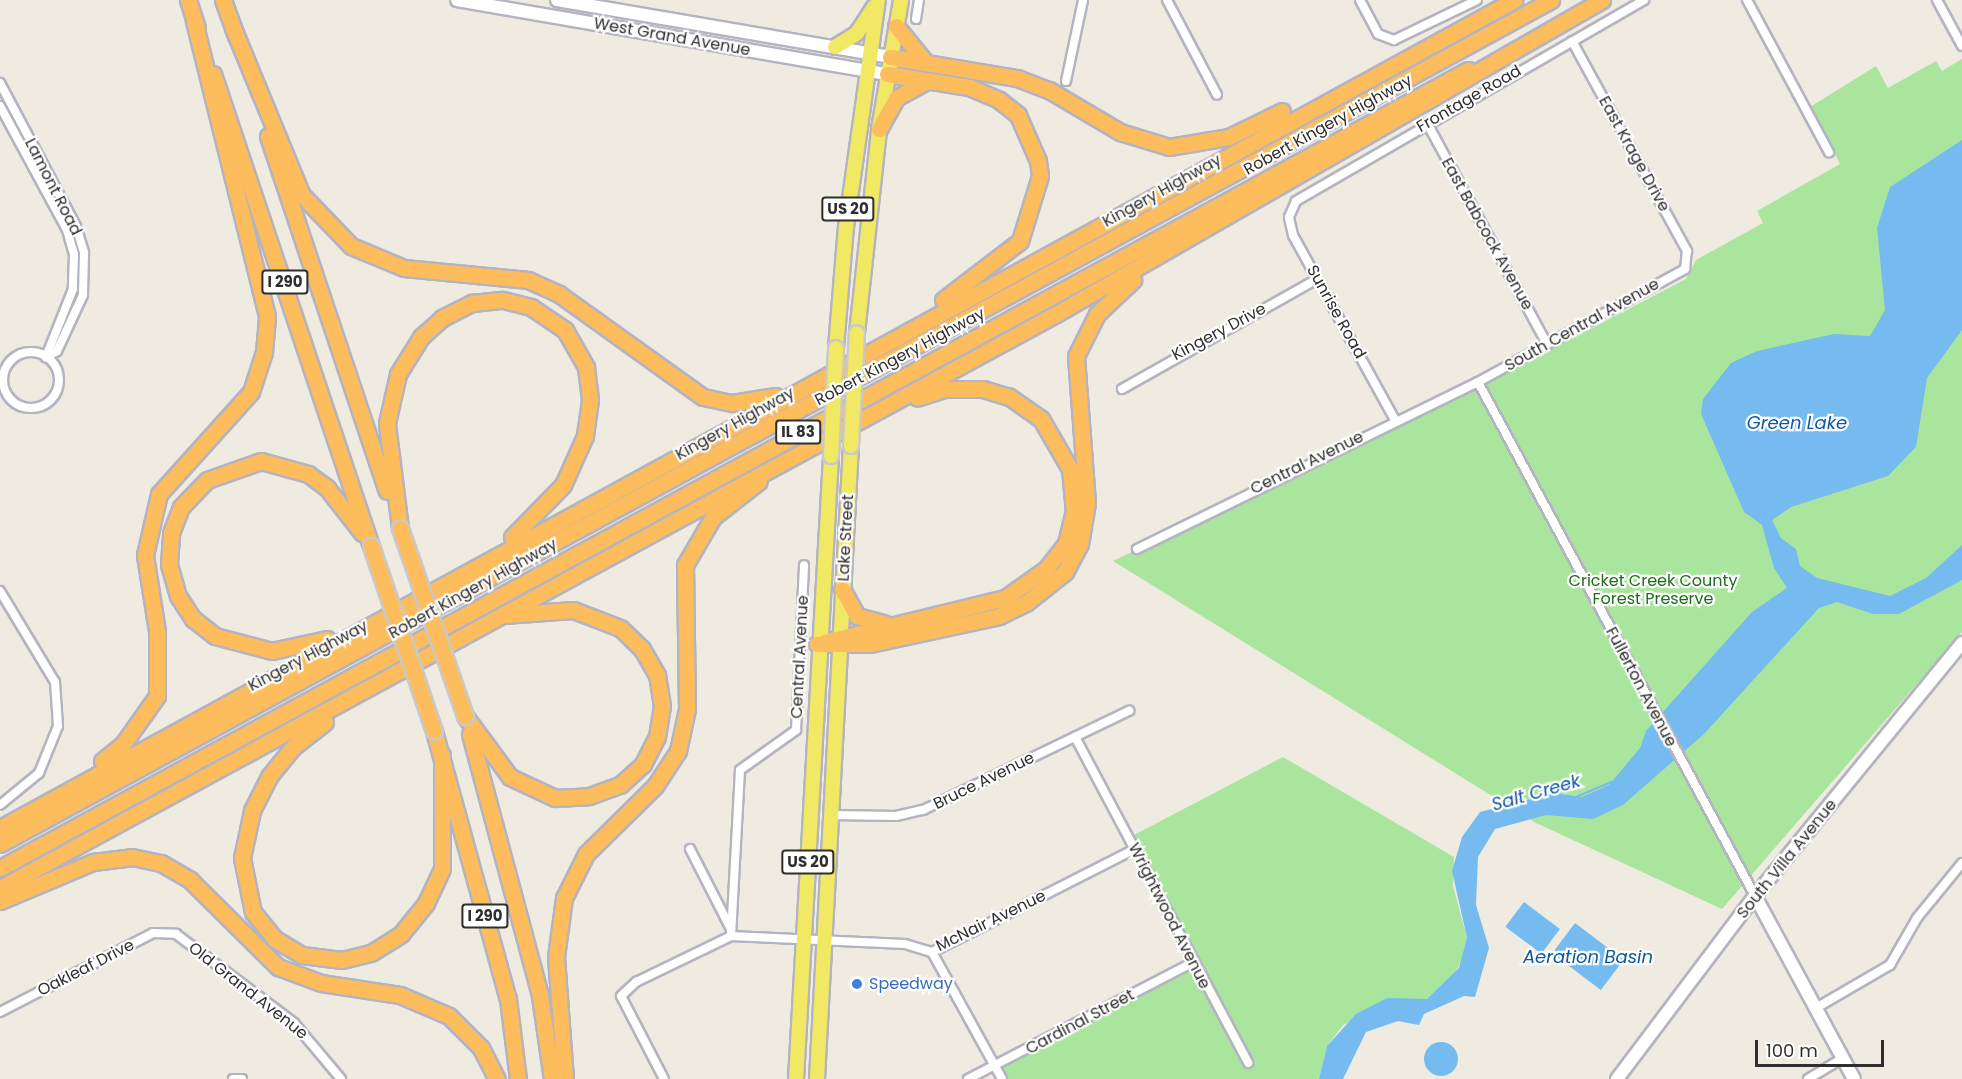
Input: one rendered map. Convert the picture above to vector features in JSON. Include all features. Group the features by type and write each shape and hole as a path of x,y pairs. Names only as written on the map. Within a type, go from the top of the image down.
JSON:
{"highway":[{"name":"I 290","path":"188,0 442,755 508,999 518,1079"},
{"name":"I 290","path":"223,0 465,716 540,996 552,1079"},
{"path":"0,828 353,632 1392,64 1514,0"},
{"name":"Kingery Highway","path":"0,844 1551,0"},
{"name":"Robert Kingery Highway","path":"0,868 1598,0"},
{"path":"817,644 839,643 999,616 1026,603 1065,572 1080,544 1087,503 1073,371 1084,333 1128,283 1302,177 1602,0"},
{"path":"0,821 106,758 144,719 157,696 160,671 144,555 148,523 159,494 178,470 251,392 264,352 267,316 194,20"},
{"path":"896,26 925,62"},
{"path":"233,28 302,195 351,246 404,268 528,280 559,294 703,397 732,403 790,394"},
{"path":"890,57 1017,78 1049,90 1120,132 1169,147 1229,137 1326,88 1392,64"},
{"path":"879,345 1005,257 1020,241 1040,176 1032,140 1018,116 969,87 887,74"},
{"name":"US 20","path":"879,129 905,88 928,81"},
{"path":"0,888 393,676 499,615 795,453 870,416 1302,177"},
{"path":"400,528 387,423 398,374 413,346 442,318 484,300 519,303 555,321 575,342 588,376 588,411 577,456 555,497 531,522 440,585"},
{"path":"839,643 890,624 1018,592 1046,569 1066,543 1074,512 1072,480 1061,446 1048,427 1020,403 995,392 944,389 870,416"},
{"path":"565,1079 556,957 560,914 586,854 655,786 678,751 687,709 682,590 690,552 713,517 795,453"},
{"path":"353,632 272,651 215,636 194,619 178,596 169,564 171,533 181,507 207,480 237,465 270,461 297,468 327,488 371,546"},
{"path":"842,589 857,616 890,624"},
{"path":"465,716 510,777 555,798 590,796 620,784 643,764 657,737 662,706 657,675 642,648 620,628 573,610 499,615"},
{"path":"393,676 293,747 255,804 244,838 243,876 254,912 275,939 302,955 342,960 371,953 405,931 426,903 442,868 442,755"},
{"path":"0,901 93,862 132,857 161,863 189,880 278,967 321,983 400,995 450,1016 481,1048 497,1079"}],"main road":[{"name":"West Grand Avenue","path":"457,0 887,74"},
{"name":"West Grand Avenue","path":"557,0 890,57"},
{"name":"Lake Street","path":"796,1079 817,644 831,456 836,348 865,70 878,0"},
{"path":"835,47 856,33 878,0"},
{"name":"Lake Street","path":"817,1079 857,333 879,129 901,0"},
{"name":"South Villa Avenue","path":"1617,1079 1755,896 1962,643"},
{"path":"1755,896 1854,1079"}],"street":[{"path":"916,19 920,0"},
{"path":"1066,81 1083,0"},
{"path":"1167,0 1217,95"},
{"path":"1360,0 1386,39 1477,0"},
{"name":"Frontage Road","path":"1296,201 1427,123 1644,0"},
{"path":"1747,0 1829,152"},
{"path":"1937,0 1962,46"},
{"name":"East Krage Drive","path":"1572,41 1687,251 1685,269"},
{"name":"Lamont Road","path":"0,83 76,226 84,254 83,295 57,351 46,357"},
{"name":"Lamont Road","path":"0,106 67,231 74,254 73,289 46,357"},
{"name":"East Babcock Avenue","path":"1427,123 1547,344"},
{"name":"Sunrise Road","path":"1296,201 1289,217 1293,235 1395,420"},
{"name":"South Central Avenue","path":"1478,381 1685,269"},
{"name":"Kingery Drive","path":"1122,389 1317,279"},
{"path":"28,352 46,357 57,369 55,394 42,406 17,405 3,385 5,368 28,352"},
{"name":"Central Avenue","path":"1137,549 1478,381"},
{"name":"Fullerton Avenue","path":"1478,381 1650,705 1755,896"},
{"name":"Central Avenue","path":"731,932 740,770 796,729 804,565"},
{"path":"0,591 55,682 58,726 39,773 0,805"},
{"name":"Bruce Avenue","path":"831,815 896,816 923,810 1129,711"},
{"name":"Wrightwood Avenue","path":"1075,737 1182,935 1192,963 1248,1063"},
{"path":"664,1079 621,996 636,982 731,932 690,849"},
{"name":"McNair Avenue","path":"731,932 804,939 905,944 932,952 1135,849"},
{"path":"1816,1008 1890,965 1917,918 1962,863"},
{"name":"Oakleaf Drive","path":"0,1012 153,933 176,934"},
{"name":"Old Grand Avenue","path":"176,934 294,1023 341,1079"},
{"path":"932,952 1002,1079"},
{"name":"Cardinal Street","path":"968,1079 1192,963"},
{"path":"1808,1079 1843,1059"},
{"path":"233,1079 242,1079"}],"green space":[{"name":"Cricket Creek County Forest Preserve","path":"1962,59 1962,632 1722,909 1534,822 1113,561 1500,376 1686,279 1696,260 1763,223 1757,211 1840,164 1810,107 1876,66 1888,88 1936,61 1942,71"},
{"path":"1283,757 1454,857 1453,886 1467,938 1465,955 1449,983 1427,999 1398,999 1343,1025 1327,1046 1319,1079 1005,1079 1004,1065 1191,967 1185,932 1132,836"}],"water":[{"name":"Green Lake","path":"1962,140 1962,330 1927,378 1916,447 1888,476 1791,507 1772,520 1781,538 1796,549 1800,566 1817,578 1890,596 1926,578 1962,545 1962,580 1899,614 1873,614 1837,602 1819,608 1704,734 1623,805 1593,819 1546,815 1495,829 1478,857 1476,905 1489,948 1475,997 1464,996 1424,1014 1419,1025 1398,1021 1366,1032 1343,1079 1319,1079 1327,1046 1356,1014 1387,998 1427,999 1459,968 1467,938 1452,871 1462,837 1480,812 1554,793 1582,797 1609,785 1640,748 1646,731 1752,612 1787,588 1774,568 1762,525 1744,512 1701,414 1703,399 1731,363 1757,351 1834,334 1870,336 1885,310 1877,228 1890,187"},
{"name":"Aeration Basin","path":"1524,902 1560,929 1541,954 1505,927"},
{"name":"Aeration Basin","path":"1575,923 1624,960 1601,990 1552,953"},
{"path":"1441,1042 1453,1047 1458,1059 1453,1071 1441,1076 1429,1071 1424,1059 1429,1047"}],"waterway":[{"name":"Salt Creek","path":"1576,797 1612,782"}],"place":[{"name":"Speedway","path":"857,984"}]}
